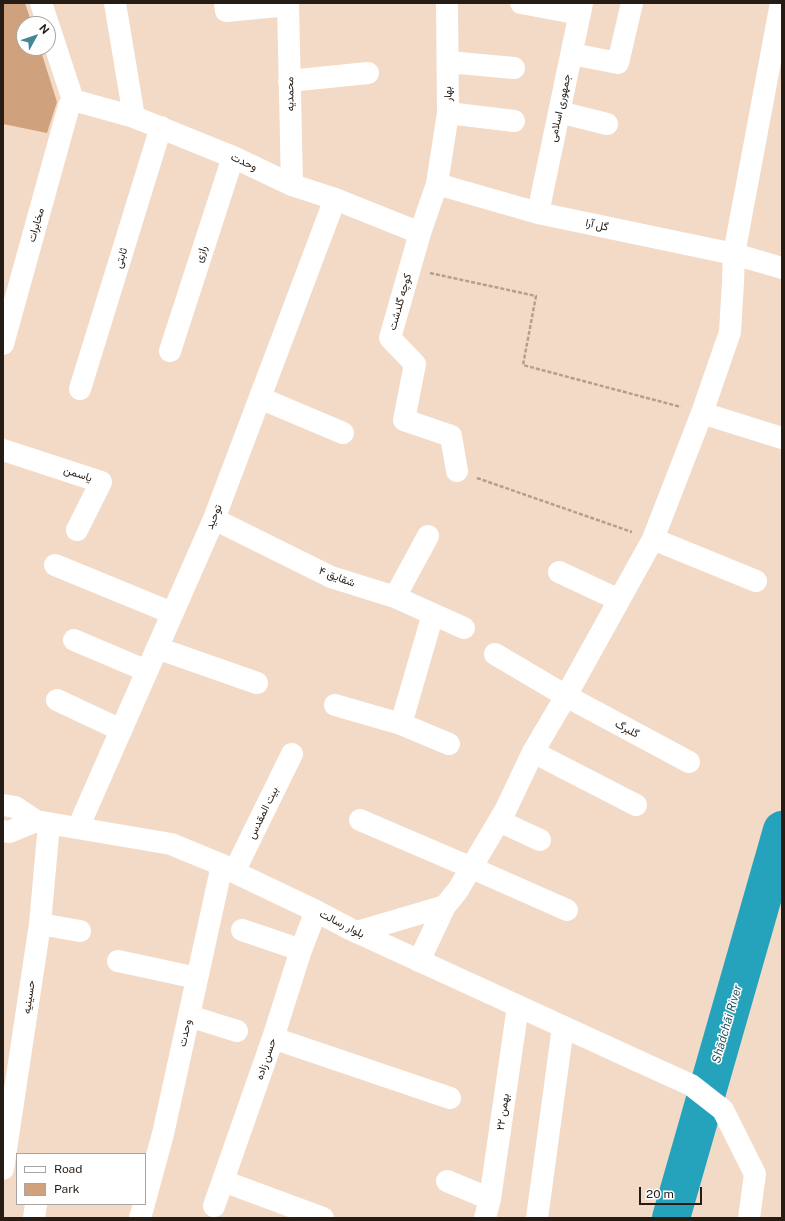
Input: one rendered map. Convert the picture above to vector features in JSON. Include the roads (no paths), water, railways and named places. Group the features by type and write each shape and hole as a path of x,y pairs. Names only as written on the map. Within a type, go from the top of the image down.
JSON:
{"street":[{"path":"41,3 45,16"},
{"path":"115,3 134,117"},
{"path":"225,3 226,11 288,4"},
{"name":"بهار","path":"437,184 448,113 447,3"},
{"path":"521,3 581,9"},
{"path":"572,54 618,63 632,3"},
{"path":"419,961 445,906 458,890 472,868 506,809 533,752 566,696 653,539 702,413 730,332 734,282 734,254 780,3"},
{"name":"محمدیه","path":"288,4 292,185"},
{"name":"جمهوری اسلامی","path":"538,213 581,9"},
{"path":"56,51 71,103"},
{"path":"448,62 514,68"},
{"path":"290,80 368,73"},
{"name":"وحدت","path":"71,103 134,117 161,127 233,157 292,185 335,199 420,233"},
{"name":"مخابرات","path":"3,344 71,103"},
{"path":"559,112 607,124"},
{"path":"448,113 514,121"},
{"name":"ثابتی","path":"80,389 161,127"},
{"name":"رازی","path":"170,351 233,157"},
{"path":"420,233 437,184"},
{"name":"گل آرا","path":"437,184 538,213 734,254 782,268"},
{"name":"توحید","path":"78,828 214,518 335,199"},
{"name":"کوچه گلدشت","path":"420,233 390,338 415,364 404,420 451,436 457,471"},
{"path":"260,398 343,433"},
{"path":"702,413 782,438"},
{"name":"یاسمن","path":"3,450 101,482 77,530"},
{"name":"شقایق ۴","path":"214,518 331,577 395,597 464,628"},
{"path":"395,597 428,536"},
{"path":"653,539 756,581"},
{"path":"55,565 172,614"},
{"path":"559,572 619,600"},
{"path":"402,724 433,614"},
{"path":"74,640 147,671"},
{"path":"157,648 257,683"},
{"name":"گلبرگ","path":"495,654 566,696 688,762"},
{"path":"57,700 121,730"},
{"path":"335,705 402,724 449,744"},
{"path":"533,752 636,805"},
{"name":"بیت المقدس","path":"228,868 292,754"},
{"name":"بلوار رسالت","path":"3,805 15,807 42,823 171,844 228,868 419,961 692,1085 722,1110 755,1174 749,1218"},
{"path":"360,820 567,910"},
{"path":"499,821 540,840"},
{"path":"3,831 9,832 42,823"},
{"name":"حسینیه","path":"3,1169 6,1138 40,924 42,823"},
{"name":"وحدت","path":"146,1196 163,1134 197,978 228,868"},
{"path":"358,932 445,906"},
{"name":"حسن زاده","path":"214,1206 273,1038 301,950 316,911"},
{"path":"40,924 80,931"},
{"path":"242,930 301,950"},
{"path":"118,961 197,978"},
{"name":"۲۲ بهمن","path":"487,1208 518,1006"},
{"path":"189,1016 237,1031"},
{"path":"537,1218 563,1027"},
{"path":"273,1038 450,1098"},
{"path":"223,1181 323,1218"},
{"path":"447,1181 487,1208"},
{"path":"34,1218 36,1205"},
{"path":"140,1218 144,1205"}],"waterway":[{"name":"Shādchāi River","path":"671,1218 782,830"}]}
